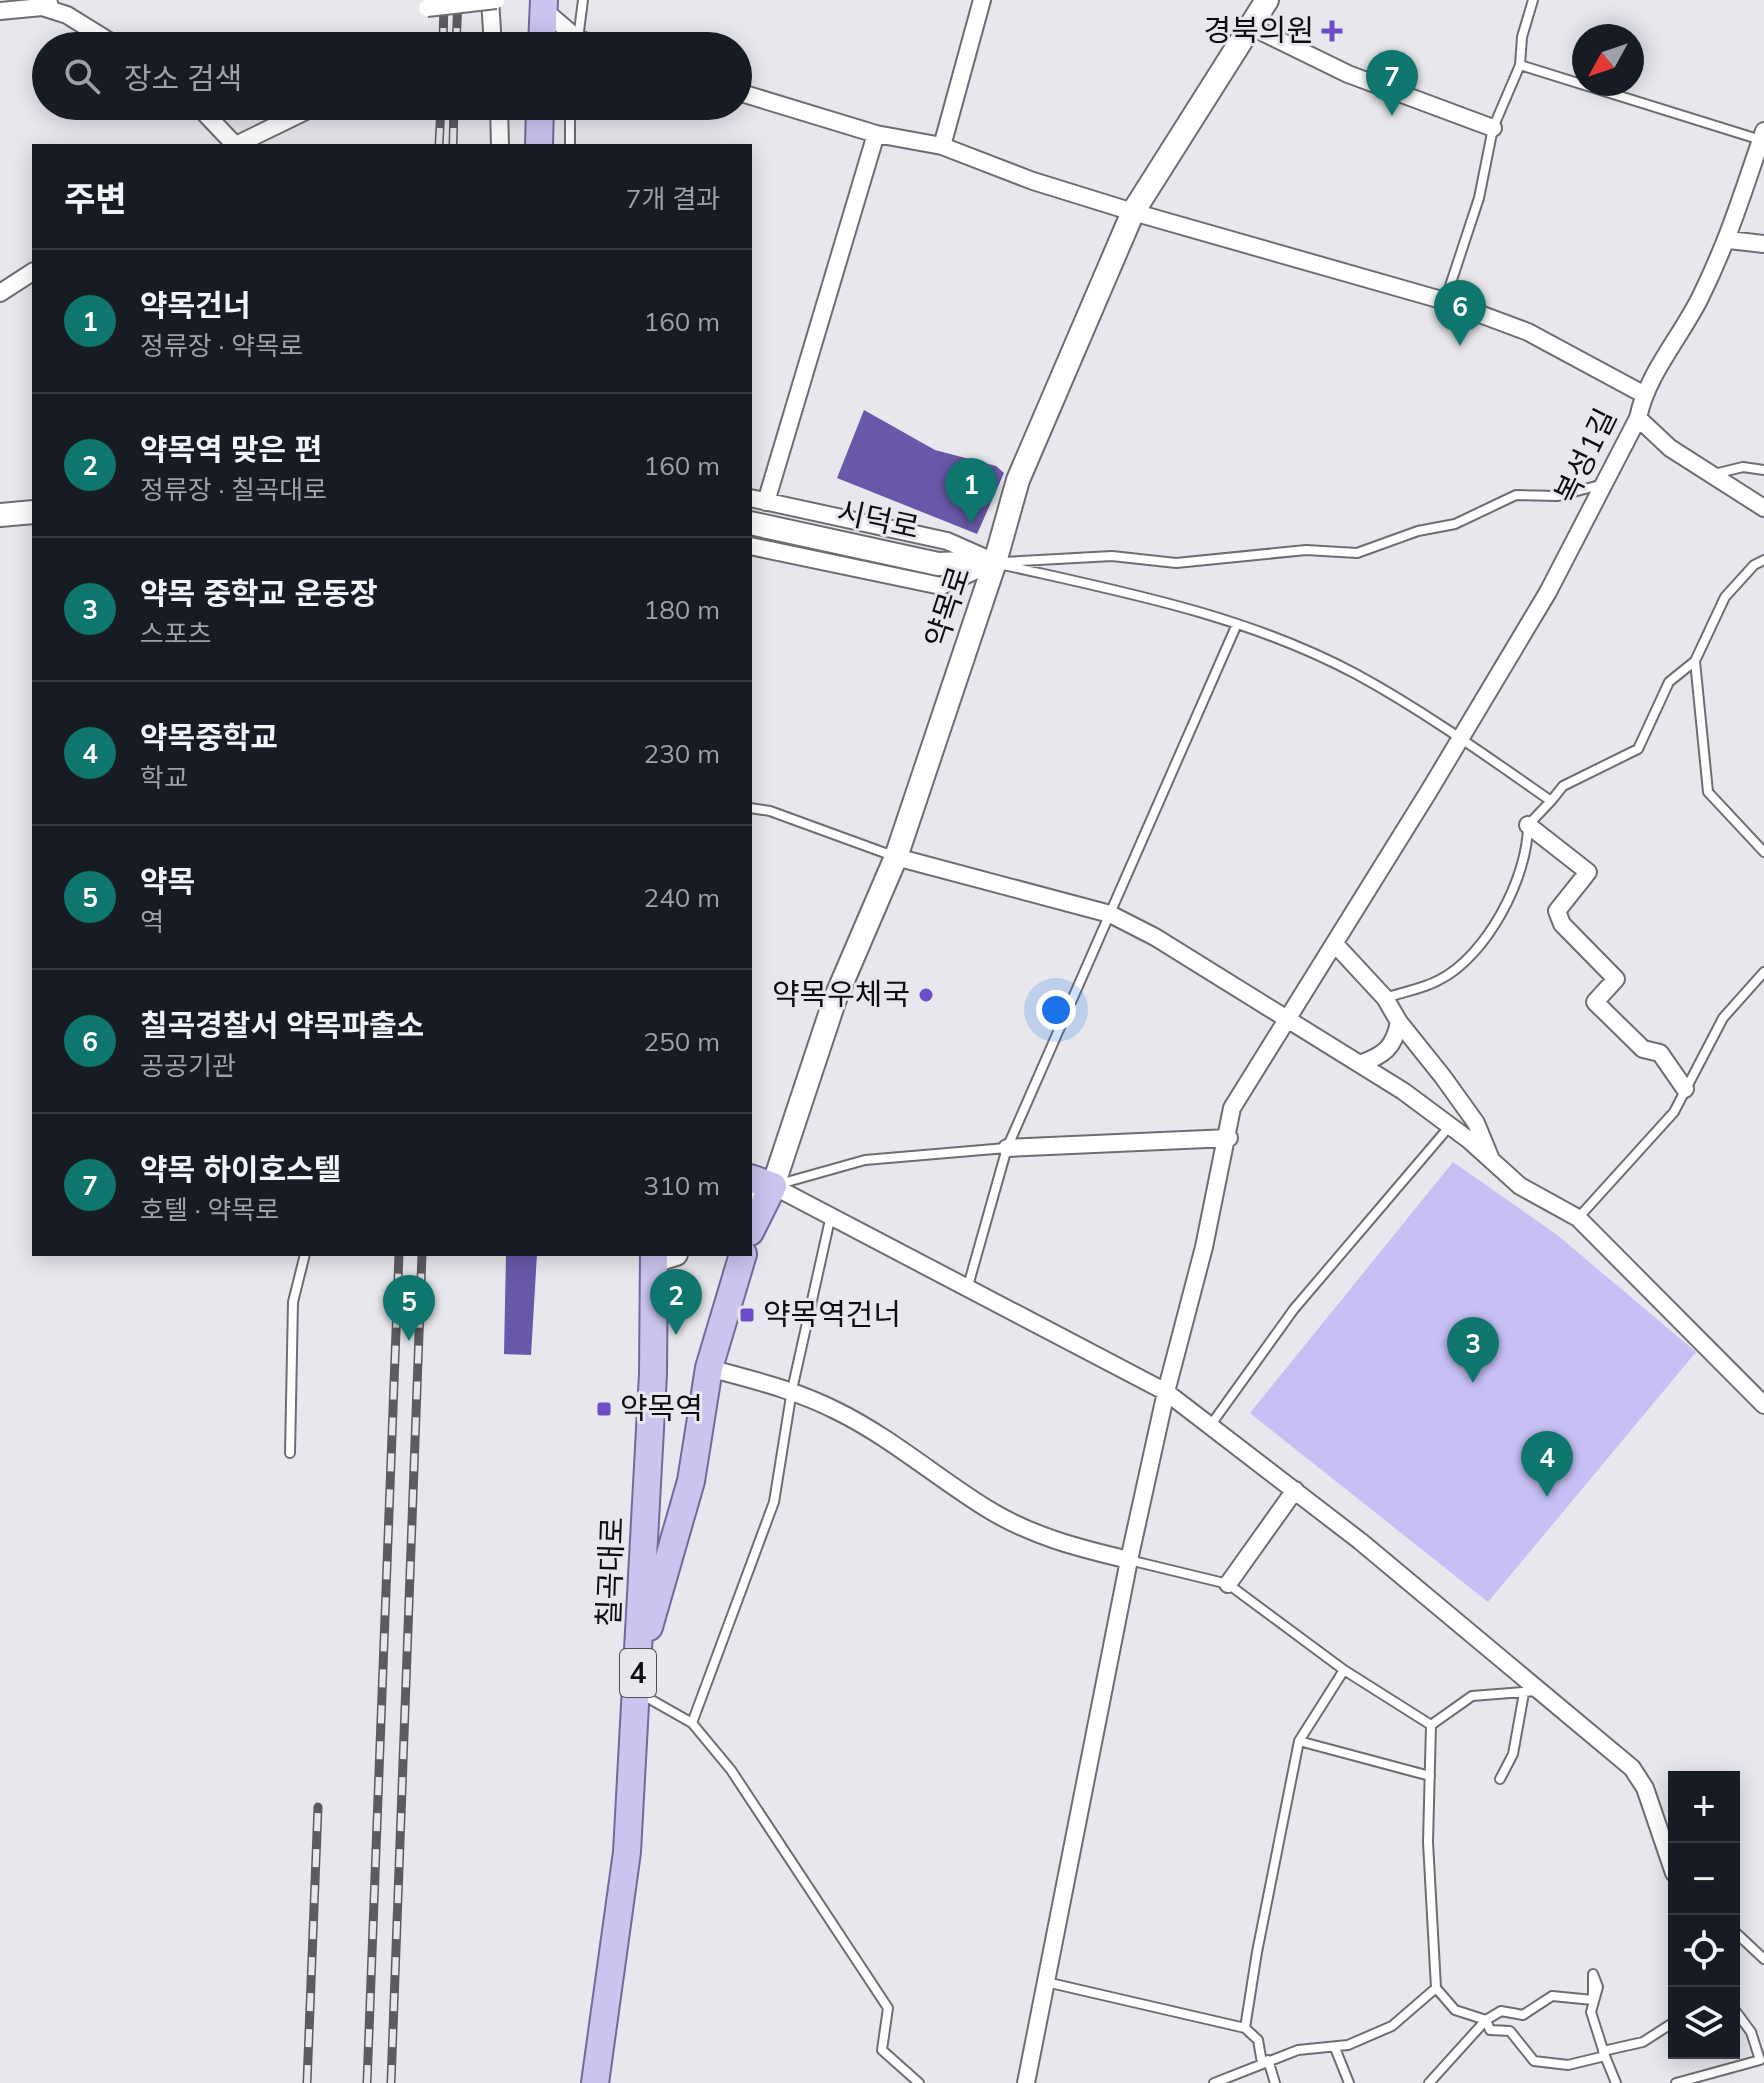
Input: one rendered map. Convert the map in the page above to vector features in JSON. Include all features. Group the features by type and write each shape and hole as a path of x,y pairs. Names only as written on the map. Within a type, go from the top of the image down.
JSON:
{"main road":[{"path":"543,32 544,5"},
{"path":"539,144 540,120"},
{"path":"752,1223 761,1182"},
{"name":"칠곡대로","path":"595,2083 627,1852 661,1256"},
{"path":"639,1657 671,1561 688,1494 709,1368 742,1256"}],"street":[{"path":"427,8 493,0 493,32"},
{"path":"942,146 982,0"},
{"name":"약목로","path":"752,1203 896,857 995,562 1018,480 1133,212 1267,0"},
{"path":"0,11 48,4 94,32"},
{"path":"544,5 568,32"},
{"path":"1252,27 1348,74 1493,128"},
{"path":"752,96 876,134 942,146 1033,181 1133,212 1445,301 1528,332 1643,394"},
{"path":"211,120 233,144"},
{"path":"239,144 288,120"},
{"path":"499,120 500,144"},
{"path":"876,134 758,500 947,541 995,562"},
{"name":"복성1길","path":"1026,2083 1129,1560 1166,1392 1229,1138 1232,1108 1429,791 1570,552 1638,418 1643,394 1688,322 1729,240 1762,135"},
{"path":"1729,240 1764,244"},
{"path":"0,293 32,272"},
{"path":"1638,418 1670,448 1764,508"},
{"path":"0,515 32,512"},
{"name":"시덕로","path":"752,523 938,564 995,562"},
{"path":"752,546 941,586 995,562"},
{"path":"1528,825 1588,872 1557,911 1562,924 1616,979 1595,1002 1643,1049 1660,1053 1685,1089"},
{"path":"896,857 1110,914 1155,937 1403,1091 1520,1186 1578,1218 1764,1405"},
{"path":"1335,944 1385,998 1399,1022 1476,1123 1492,1162"},
{"path":"1360,1064 1383,1056 1395,1041 1399,1022"},
{"path":"1007,1148 1229,1138"},
{"path":"761,1182 831,1214 1166,1392 1295,1490 1532,1692 1632,1768 1645,1788 1668,1855"},
{"path":"709,1368 792,1390 839,1412 928,1465 986,1508 1053,1542 1129,1560"},
{"path":"1228,1584 1295,1490"}],"lane":[{"path":"578,32 583,0"},
{"path":"1445,301 1479,198 1493,128 1520,65 1522,37 1533,0"},
{"path":"1520,65 1762,135"},
{"path":"570,120 570,144"},
{"path":"1712,474 1743,467 1764,470"},
{"path":"995,562 1112,556 1176,563 1306,550 1357,553 1418,531 1455,524 1516,495 1558,496 1605,484"},
{"path":"1385,998 1440,980 1478,948 1508,902 1517,880 1528,846 1528,825 1563,786 1638,749 1669,682 1695,661 1725,597 1754,565 1764,560"},
{"path":"995,562 1199,610 1355,673 1459,737 1551,801"},
{"path":"968,1286 1007,1148 1237,624"},
{"path":"1695,661 1708,792 1764,852"},
{"path":"752,808 770,811 896,857"},
{"path":"1578,1218 1674,1112 1723,1018 1764,972"},
{"path":"1209,1427 1294,1309 1449,1127"},
{"path":"761,1182 865,1160 1007,1148"},
{"path":"692,1723 774,1502 792,1390 831,1214"},
{"path":"290,1453 293,1302 304,1256"},
{"path":"1747,1385 1764,1392"},
{"path":"1129,1560 1228,1584 1344,1670 1431,1725"},
{"path":"1245,2028 1299,1741 1344,1670"},
{"path":"637,1692 692,1723 731,1770 888,2008 882,2050 919,2083"},
{"path":"1431,1725 1472,1696 1532,1692 1513,1754 1500,1779"},
{"path":"1431,1725 1428,1842 1436,1988 1455,2010 1486,2020"},
{"path":"1299,1741 1430,1776"},
{"path":"1740,1937 1764,1959"},
{"path":"1429,2083 1486,2020 1501,2011 1523,2015 1552,1996 1593,2000 1593,1974 1598,1987 1591,2012 1616,2083"},
{"path":"1046,1982 1245,2028 1258,2040 1275,2083"},
{"path":"1214,2083 1298,2050 1335,2048 1392,2026 1436,1988"},
{"path":"1676,2083 1762,2063 1751,2032 1740,2017"},
{"path":"1486,2020 1490,2030 1510,2031 1527,2056 1542,2064 1568,2065 1643,2042 1668,2026"},
{"path":"1335,2048 1349,2083"}],"shaded area":[{"path":"1453,1162 1556,1234 1696,1352 1488,1602 1250,1413"}],"building":[{"path":"864,410 935,450 996,466 1004,473 977,534 837,478"},
{"path":"506,1256 537,1256 531,1355 504,1354"}],"railway":[{"path":"443,32 444,0"},
{"path":"457,32 458,0"},
{"path":"439,144 440,120"},
{"path":"453,144 454,120"},
{"path":"367,2083 399,1256"},
{"path":"391,2083 422,1256"},
{"path":"307,2083 318,1807"}],"place":[{"name":"경북의원","path":"1332,31"},
{"name":"약목 하이호스텔","path":"1392,116"},
{"name":"칠곡경찰서 약목파출소","path":"1460,346"},
{"name":"약목건너","path":"971,524"},
{"name":"약목우체국","path":"926,995"},
{"name":"약목역건너","path":"747,1315"},
{"name":"약목역 맞은 편","path":"676,1335"},
{"name":"약목","path":"409,1341"},
{"name":"약목 중학교 운동장","path":"1473,1383"},
{"name":"약목역","path":"604,1409"},
{"name":"약목중학교","path":"1547,1497"}]}
